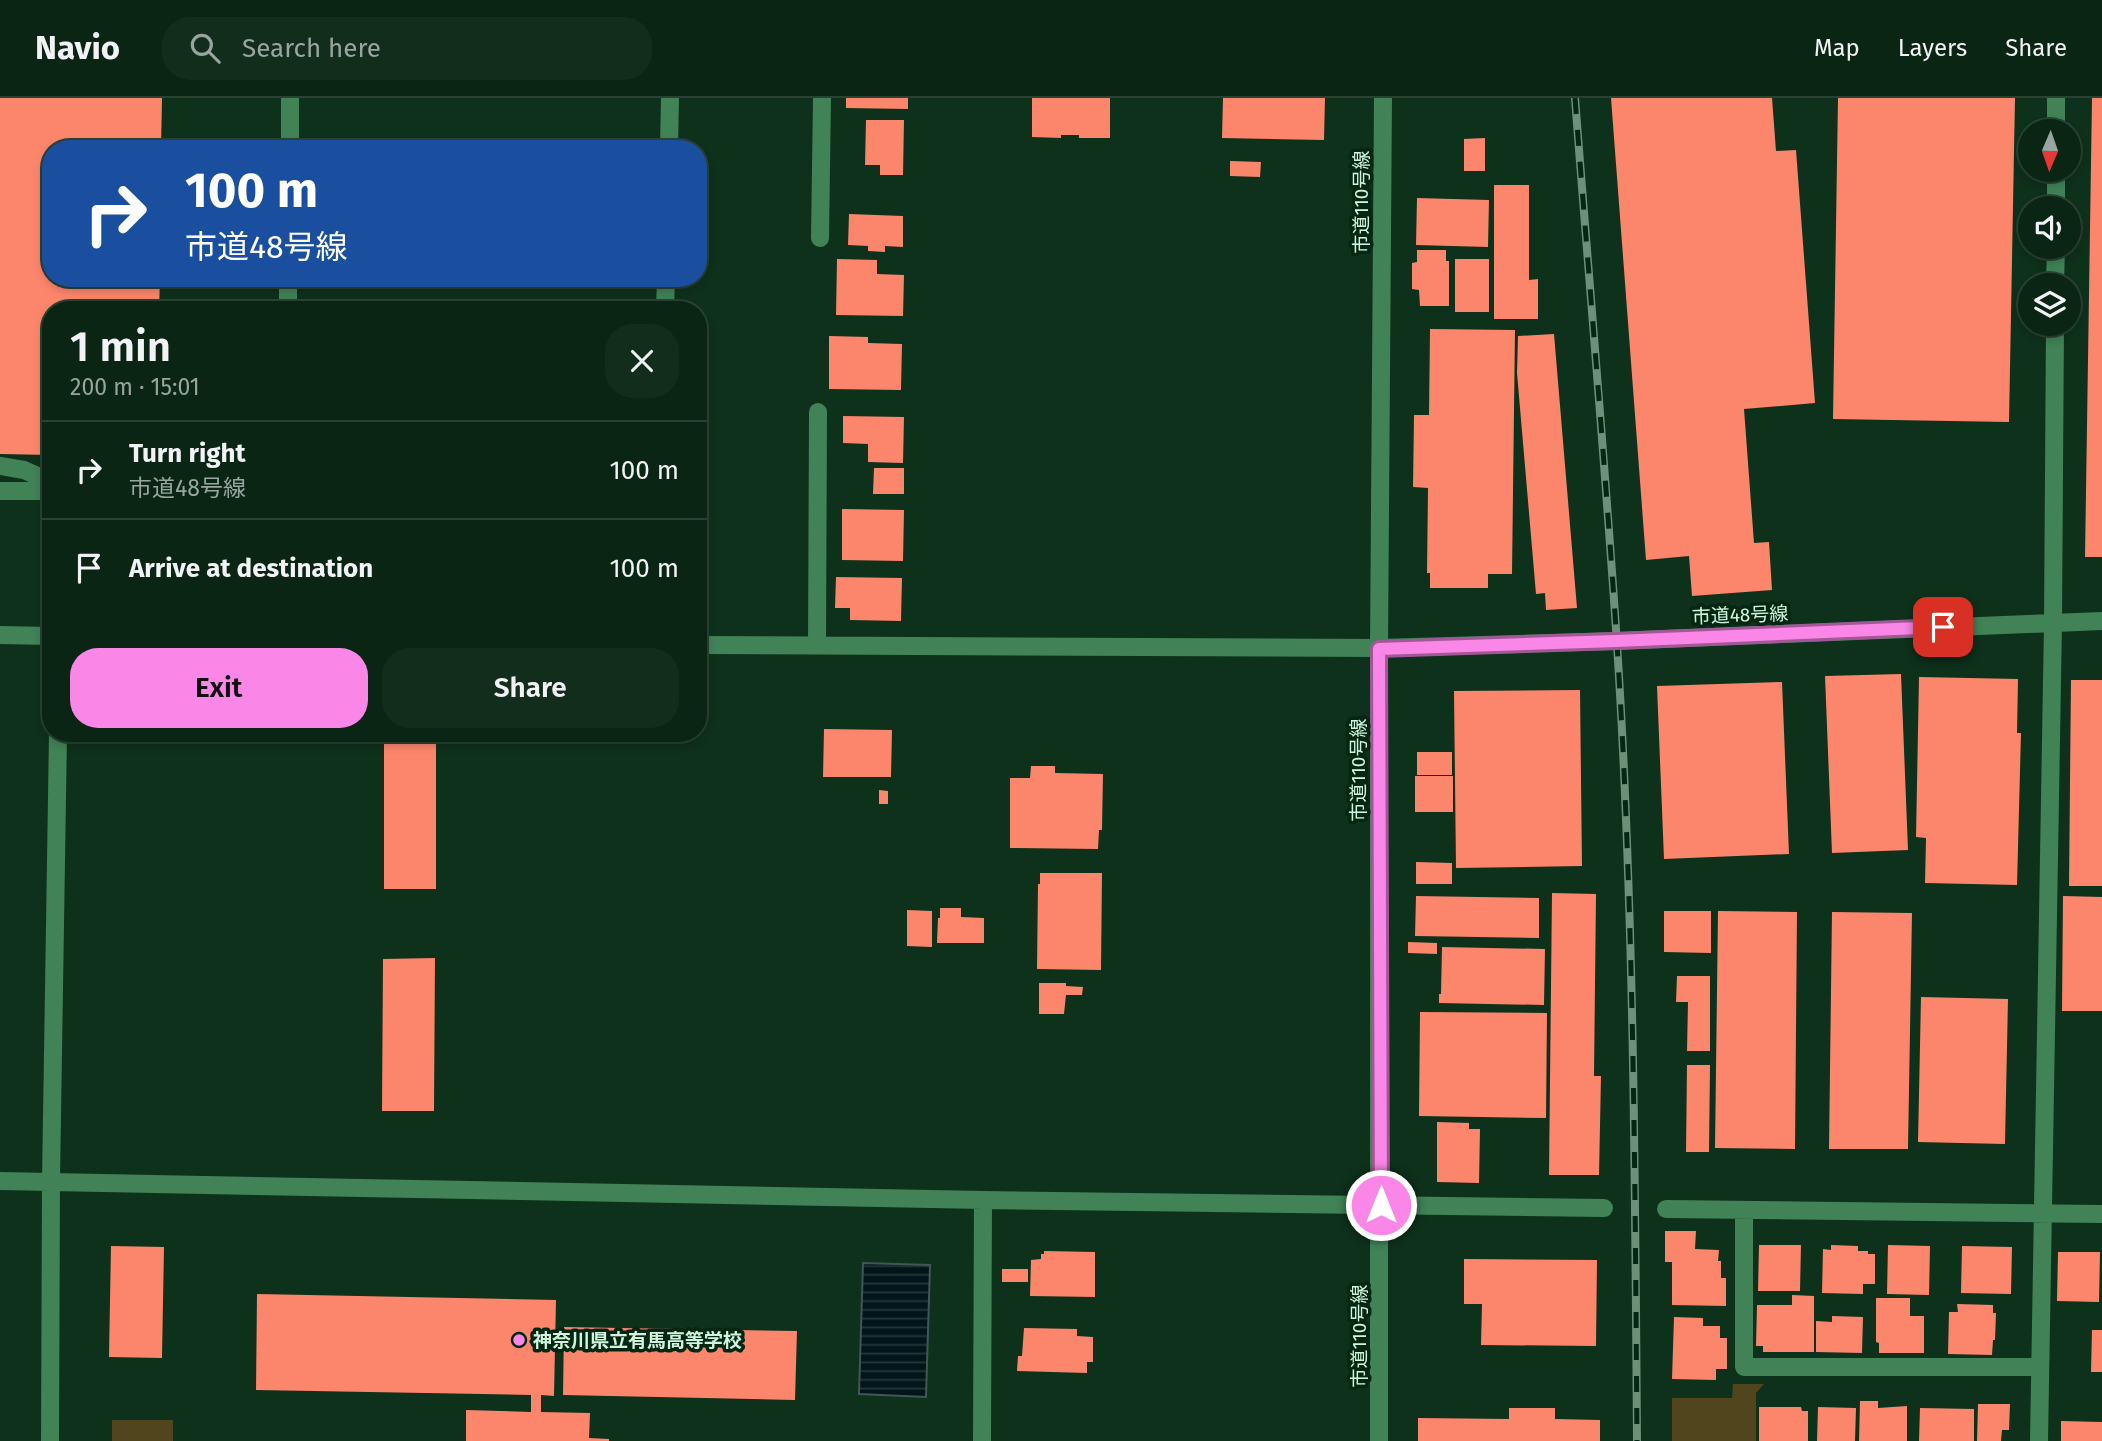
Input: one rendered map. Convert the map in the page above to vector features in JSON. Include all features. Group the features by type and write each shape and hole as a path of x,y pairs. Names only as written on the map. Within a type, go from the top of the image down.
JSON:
{"street":[{"path":"290,98 290,140"},
{"path":"668,140 670,98"},
{"path":"820,238 822,98"},
{"name":"市道110号線","path":"1379,1441 1379,649 1383,98"},
{"path":"2056,98 2056,119"},
{"path":"2039,1441 2053,623 2055,336"},
{"path":"817,645 818,412"},
{"path":"0,466 24,470 42,478"},
{"path":"0,491 42,491"},
{"name":"市道48号線","path":"707,645 1379,649 2102,621"},
{"path":"0,635 42,636"},
{"path":"50,1441 58,742"},
{"path":"0,1181 983,1200 1604,1208"},
{"path":"982,1441 983,1200"},
{"path":"1666,1209 2102,1214"},
{"path":"1744,1210 1744,1367 2040,1367"}],"shaded area":[{"path":"863,1263 930,1265 926,1397 859,1394"},
{"path":"1733,1384 1764,1384 1756,1393 1756,1441 1672,1441 1672,1398 1732,1398"},
{"path":"112,1420 173,1420 173,1441 112,1441"}],"building":[{"path":"0,98 162,98 161,140 42,140 42,287 160,287 159,301 42,301 42,455 0,454"},
{"path":"846,98 908,98 908,109 846,108"},
{"path":"1032,98 1110,98 1110,138 1079,138 1079,135 1061,135 1061,138 1032,137"},
{"path":"1223,98 1325,98 1324,140 1222,138"},
{"path":"1611,98 1772,98 1776,151 1796,150 1815,403 1744,409 1754,543 1769,542 1772,590 1692,596 1689,556 1646,560"},
{"path":"1838,98 2015,98 2009,422 1833,419"},
{"path":"2092,98 2102,98 2102,557 2085,557"},
{"path":"866,120 904,120 903,175 880,175 880,165 865,165"},
{"path":"1485,138 1485,171 1464,171 1464,139"},
{"path":"1230,161 1261,162 1260,177 1230,176"},
{"path":"1494,185 1529,185 1529,280 1538,279 1538,319 1494,319"},
{"path":"1417,198 1489,200 1488,247 1416,245"},
{"path":"849,214 903,216 903,247 885,246 885,252 868,251 868,246 848,245"},
{"path":"1417,250 1446,250 1446,261 1449,261 1449,306 1420,306 1419,290 1412,289 1412,263 1417,262"},
{"path":"837,259 877,260 877,274 904,275 903,316 836,315"},
{"path":"1455,259 1489,259 1489,312 1455,312"},
{"path":"1430,329 1515,330 1512,574 1488,574 1488,588 1430,588 1430,573 1427,573 1428,488 1413,487 1414,415 1429,415"},
{"path":"1554,334 1577,608 1546,610 1545,593 1536,594 1517,373 1518,336"},
{"path":"829,336 868,337 868,343 902,344 901,390 829,389"},
{"path":"843,416 904,417 903,463 868,462 868,444 843,443"},
{"path":"874,468 904,468 904,494 873,494"},
{"path":"842,509 904,510 903,561 842,560"},
{"path":"836,577 902,578 901,621 850,620 850,608 835,608"},
{"path":"1901,674 1908,850 1832,853 1825,676"},
{"path":"1919,677 2018,679 2017,733 2021,733 2017,885 1925,883 1926,838 1916,837"},
{"path":"2071,680 2102,680 2102,886 2069,886"},
{"path":"1782,682 1789,854 1664,859 1657,686"},
{"path":"1580,690 1582,866 1456,868 1454,691"},
{"path":"824,729 892,730 891,777 823,777"},
{"path":"384,742 436,742 436,889 384,889"},
{"path":"1417,752 1452,752 1452,775 1417,775"},
{"path":"1031,766 1055,766 1055,773 1103,774 1102,830 1099,830 1098,849 1010,848 1010,778 1030,778"},
{"path":"1415,776 1453,776 1453,812 1415,812"},
{"path":"879,790 888,791 888,804 879,804"},
{"path":"1416,862 1452,863 1452,884 1416,884"},
{"path":"1040,873 1102,873 1101,970 1037,969"},
{"path":"1552,893 1596,894 1594,1076 1601,1076 1599,1175 1549,1175"},
{"path":"1416,896 1539,898 1539,938 1415,936"},
{"path":"2063,896 2102,897 2102,1011 2062,1011"},
{"path":"940,908 961,908 961,917 984,918 984,943 937,943"},
{"path":"907,910 932,911 932,947 907,946"},
{"path":"1664,911 1711,911 1711,953 1664,952"},
{"path":"1718,911 1797,912 1795,1149 1715,1148"},
{"path":"1832,912 1912,913 1908,1149 1829,1149"},
{"path":"1408,942 1437,943 1437,954 1408,953"},
{"path":"1442,947 1545,949 1544,1005 1439,1003"},
{"path":"435,958 434,1111 382,1111 383,959"},
{"path":"1677,976 1710,976 1710,1051 1687,1051 1688,1002 1676,1002"},
{"path":"1039,983 1066,983 1066,986 1083,987 1082,995 1066,995 1064,1014 1039,1014"},
{"path":"1921,997 2008,999 2005,1144 1918,1142"},
{"path":"1420,1012 1547,1013 1546,1118 1419,1116"},
{"path":"1687,1065 1710,1065 1709,1152 1686,1152"},
{"path":"1437,1122 1469,1123 1469,1129 1480,1129 1479,1183 1437,1182"},
{"path":"1665,1231 1696,1231 1695,1249 1719,1250 1721,1278 1726,1278 1726,1306 1672,1305 1672,1262 1665,1262"},
{"path":"1759,1245 1801,1245 1800,1291 1758,1291"},
{"path":"1831,1245 1858,1246 1858,1251 1875,1254 1875,1284 1863,1284 1863,1294 1822,1293 1823,1249 1831,1250"},
{"path":"1888,1245 1930,1246 1929,1295 1887,1294"},
{"path":"111,1246 164,1247 162,1358 109,1357"},
{"path":"1962,1246 2012,1247 2011,1294 1961,1293"},
{"path":"1044,1251 1095,1252 1095,1297 1030,1296 1031,1260 1041,1259"},
{"path":"2058,1252 2100,1252 2099,1302 2057,1301"},
{"path":"1464,1259 1597,1260 1596,1346 1481,1345 1482,1304 1464,1304"},
{"path":"1002,1269 1028,1269 1028,1282 1002,1282"},
{"path":"257,1294 556,1300 554,1396 541,1395 541,1412 590,1413 589,1438 609,1441 466,1441 466,1410 531,1412 531,1395 256,1390"},
{"path":"1792,1295 1814,1296 1814,1352 1763,1352 1763,1346 1756,1346 1757,1305 1792,1305"},
{"path":"1876,1298 1910,1298 1910,1316 1924,1316 1924,1353 1879,1353 1879,1343 1876,1342"},
{"path":"1957,1304 1993,1305 1993,1313 1996,1313 1992,1355 1948,1354 1949,1312 1958,1312"},
{"path":"1832,1316 1863,1317 1862,1353 1816,1352 1816,1321 1832,1322"},
{"path":"1674,1317 1703,1318 1703,1326 1720,1326 1720,1338 1727,1338 1727,1369 1716,1369 1716,1380 1672,1379"},
{"path":"564,1327 797,1331 795,1400 563,1395"},
{"path":"1024,1328 1077,1329 1077,1336 1093,1337 1093,1362 1087,1362 1087,1373 1017,1371 1018,1356 1022,1356"},
{"path":"2092,1330 2102,1330 2102,1372 2091,1372"},
{"path":"1860,1401 1878,1401 1878,1408 1907,1406 1907,1441 1859,1441"},
{"path":"1978,1404 2010,1404 2009,1430 2002,1430 2001,1441 1977,1441"},
{"path":"1759,1407 1801,1407 1802,1411 1808,1411 1808,1441 1759,1441"},
{"path":"1818,1407 1856,1408 1855,1441 1817,1441"},
{"path":"1509,1408 1555,1408 1555,1419 1600,1420 1600,1441 1418,1441 1418,1418 1509,1419"},
{"path":"1920,1408 1974,1409 1974,1441 1919,1441"},
{"path":"2061,1421 2102,1422 2102,1441 2061,1441"}],"railway":[{"path":"1575,98 1623,743 1633,1042 1637,1441"}],"place":[{"name":"神奈川県立有馬高等学校","path":"519,1340"}],"route":[{"path":"1381,1205 1379,649 1943,627"}]}
